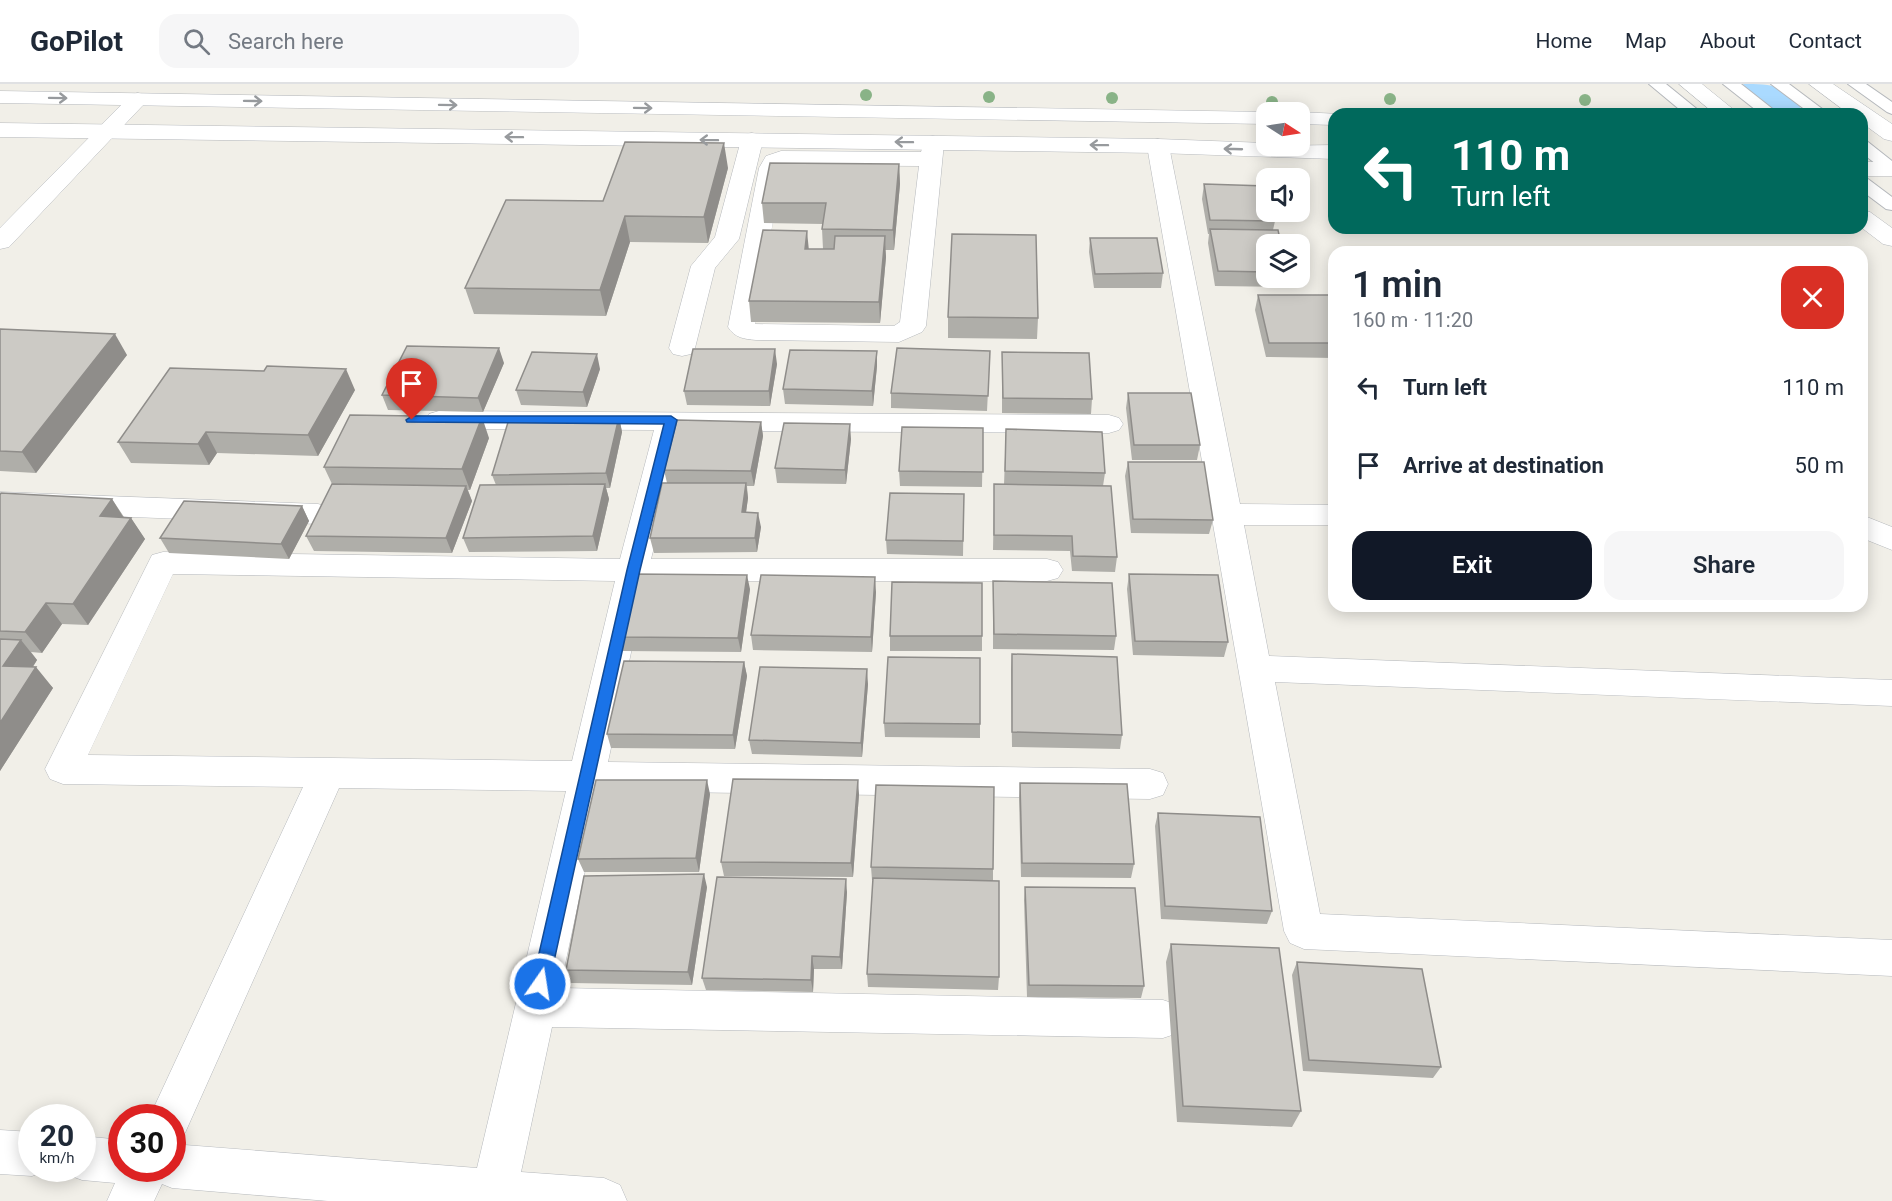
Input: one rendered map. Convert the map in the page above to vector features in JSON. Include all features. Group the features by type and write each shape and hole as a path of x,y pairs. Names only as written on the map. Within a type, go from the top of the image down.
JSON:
{"street":[{"path":"1689,84 1720,108"},
{"path":"1820,84 1859,108"},
{"path":"0,97 1256,118"},
{"path":"0,242 138,99"},
{"path":"1868,114 1883,123"},
{"path":"1310,118 1328,119"},
{"path":"0,130 752,140 932,151"},
{"path":"682,348 703,266 727,239 752,140"},
{"path":"932,151 913,326 899,334 756,332 746,331 741,327 770,168 774,161 781,158 932,151 1158,146 1328,152"},
{"path":"1158,146 1304,931 1892,958"},
{"path":"1868,169 1892,169"},
{"path":"1868,221 1892,239"},
{"path":"412,420 1109,424"},
{"path":"494,1192 633,570 671,420"},
{"path":"0,502 318,514"},
{"path":"1227,514 1328,515"},
{"path":"1868,529 1892,539"},
{"path":"1047,570 633,570 163,564 63,769 1150,784"},
{"path":"1256,668 1892,693"},
{"path":"176,1104 328,773"},
{"path":"535,1007 1163,1019"},
{"path":"0,1152 18,1153"},
{"path":"186,1167 604,1201"},
{"path":"130,1201 139,1182"}],"lane":[{"path":"1657,84 1687,108"},
{"path":"1731,84 1763,108"},
{"path":"1779,84 1813,108"},
{"path":"1856,84 1883,123"},
{"path":"1868,150 1892,169"},
{"path":"1868,187 1892,205"}],"building":[{"path":"625,142 724,143 704,217 625,216 600,290 465,288 506,200 603,201"},
{"path":"770,163 899,164 893,230 822,229 826,203 762,203"},
{"path":"1204,184 1256,186 1256,221 1210,220"},
{"path":"1210,229 1278,230 1279,234 1256,234 1256,272 1218,271"},
{"path":"763,230 807,231 805,249 834,249 835,236 885,236 879,302 749,301"},
{"path":"952,234 1036,235 1038,318 948,317"},
{"path":"1090,238 1157,238 1163,273 1095,274"},
{"path":"1258,295 1328,295 1328,343 1269,343"},
{"path":"0,329 115,334 22,452 0,451"},
{"path":"407,346 499,348 478,398 382,395"},
{"path":"897,348 990,351 988,396 891,393"},
{"path":"693,349 775,349 769,391 684,391"},
{"path":"790,350 877,351 872,391 783,389"},
{"path":"532,352 597,354 583,392 516,390"},
{"path":"1002,352 1089,353 1092,399 1003,398"},
{"path":"267,366 346,369 308,435 206,432 198,444 118,442 170,368 264,371"},
{"path":"1128,393 1191,393 1200,445 1134,445"},
{"path":"350,415 482,417 462,469 324,467"},
{"path":"619,417 606,473 492,475 509,419"},
{"path":"677,420 761,422 751,471 664,470"},
{"path":"784,423 850,424 845,470 775,468"},
{"path":"902,427 983,428 983,472 899,471"},
{"path":"1006,429 1102,432 1105,473 1005,471"},
{"path":"1128,462 1204,462 1213,520 1133,519"},
{"path":"662,483 746,483 742,512 758,513 755,538 650,538"},
{"path":"332,484 466,486 446,538 306,536"},
{"path":"605,484 593,536 463,538 480,485"},
{"path":"994,484 1111,486 1117,557 1073,556 1072,536 994,535"},
{"path":"1,493 112,499 100,516 131,518 73,604 46,603 25,632 0,631"},
{"path":"890,493 964,494 963,541 886,540"},
{"path":"184,501 302,506 281,544 160,538"},
{"path":"632,574 747,575 738,638 619,637"},
{"path":"1129,574 1218,575 1228,642 1135,641"},
{"path":"761,575 875,577 871,637 751,635"},
{"path":"993,581 1112,583 1116,636 994,634"},
{"path":"892,582 982,583 982,636 890,636"},
{"path":"0,639 21,640 3,666 36,667 0,723"},
{"path":"1012,654 1117,657 1122,735 1012,732"},
{"path":"888,657 980,658 980,724 884,723"},
{"path":"624,661 744,662 733,735 607,734"},
{"path":"760,667 867,669 861,743 749,740"},
{"path":"733,779 858,780 851,863 721,862"},
{"path":"596,780 707,780 696,858 578,859"},
{"path":"1020,783 1127,784 1134,864 1022,863"},
{"path":"876,785 994,787 993,869 871,867"},
{"path":"1158,813 1260,817 1272,911 1165,906"},
{"path":"704,874 688,972 566,970 584,876"},
{"path":"717,877 846,879 840,957 812,956 811,980 702,978"},
{"path":"873,878 999,881 999,977 867,974"},
{"path":"1025,887 1135,888 1144,986 1029,985"},
{"path":"1171,944 1279,948 1301,1111 1183,1106"},
{"path":"1297,962 1422,969 1441,1067 1309,1060"}],"waterway":[{"path":"1758,84 1787,105"}],"route":[{"path":"412,420 671,420 633,570 540,984"}]}
